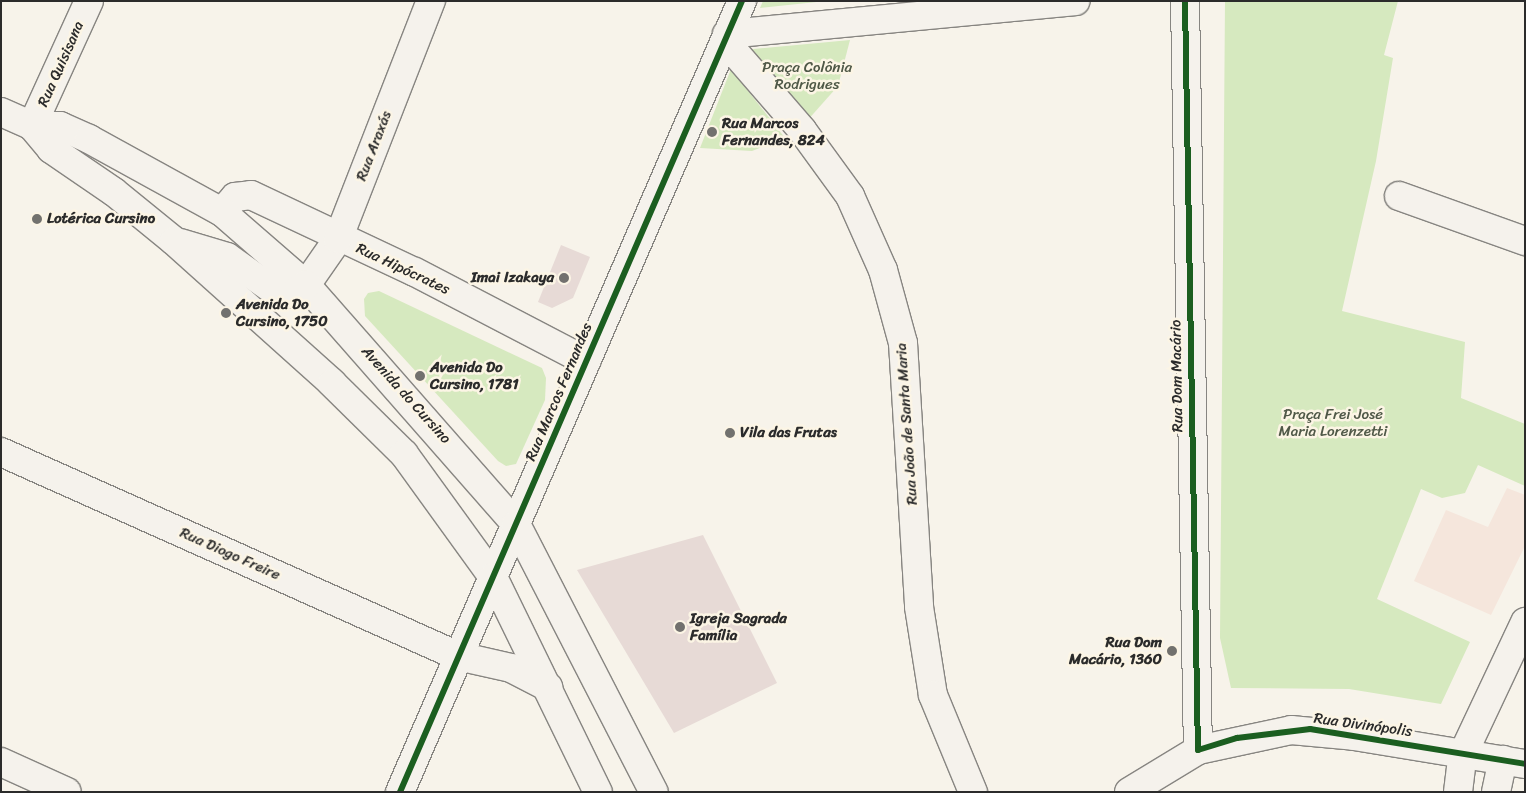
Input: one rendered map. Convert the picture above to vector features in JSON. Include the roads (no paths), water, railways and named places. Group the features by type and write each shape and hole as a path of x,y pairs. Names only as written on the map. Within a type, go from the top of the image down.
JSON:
{"street":[{"name":"Rua Quisisana","path":"32,126 89,1"},
{"name":"Rua Araxás","path":"306,285 338,239 431,1"},
{"name":"Rua Marcos Fernandes","path":"400,792 742,1"},
{"path":"726,38 1075,1"},
{"name":"Rua Dom Macário","path":"1186,1 1193,687 1198,750"},
{"name":"Rua João de Santa Maria","path":"726,38 802,130 850,196 883,270 903,342 919,607 934,695 973,792"},
{"name":"Avenida do Cursino","path":"1,112 32,126 60,126 89,139 222,212 306,285 516,524 654,792"},
{"name":"Avenida do Cursino","path":"32,126 51,149 114,192 174,241 332,382 404,454 493,577 598,792"},
{"name":"Rua Hipócrates","path":"222,212 235,197 250,195 338,239 415,272 586,361"},
{"path":"1399,196 1525,240"},
{"path":"174,241 227,257 279,294 293,294 306,285"},
{"name":"Rua Diogo Freire","path":"1,452 458,656 510,668 548,687"},
{"path":"1458,792 1463,754 1525,622"},
{"name":"Rua Divinópolis","path":"1129,792 1198,750 1237,738 1310,729 1514,762"},
{"path":"1,762 67,792"},
{"path":"1496,792 1514,762"}],"place":[{"name":"Rua Marcos Fernandes, 824","path":"712,132"},
{"name":"Lotérica Cursino","path":"37,219"},
{"name":"Imai Izakaya","path":"564,278"},
{"name":"Avenida Do Cursino, 1750","path":"226,313"},
{"name":"Avenida Do Cursino, 1781","path":"420,376"},
{"name":"Vila das Frutas","path":"730,433"},
{"name":"Igreja Sagrada Família","path":"680,627"},
{"name":"Rua Dom Macário, 1360","path":"1172,651"}],"park label":[{"name":"Praça Colônia Rodrigues","path":"807,76"},
{"name":"Praça Frei José Maria Lorenzetti","path":"1333,422"}]}
